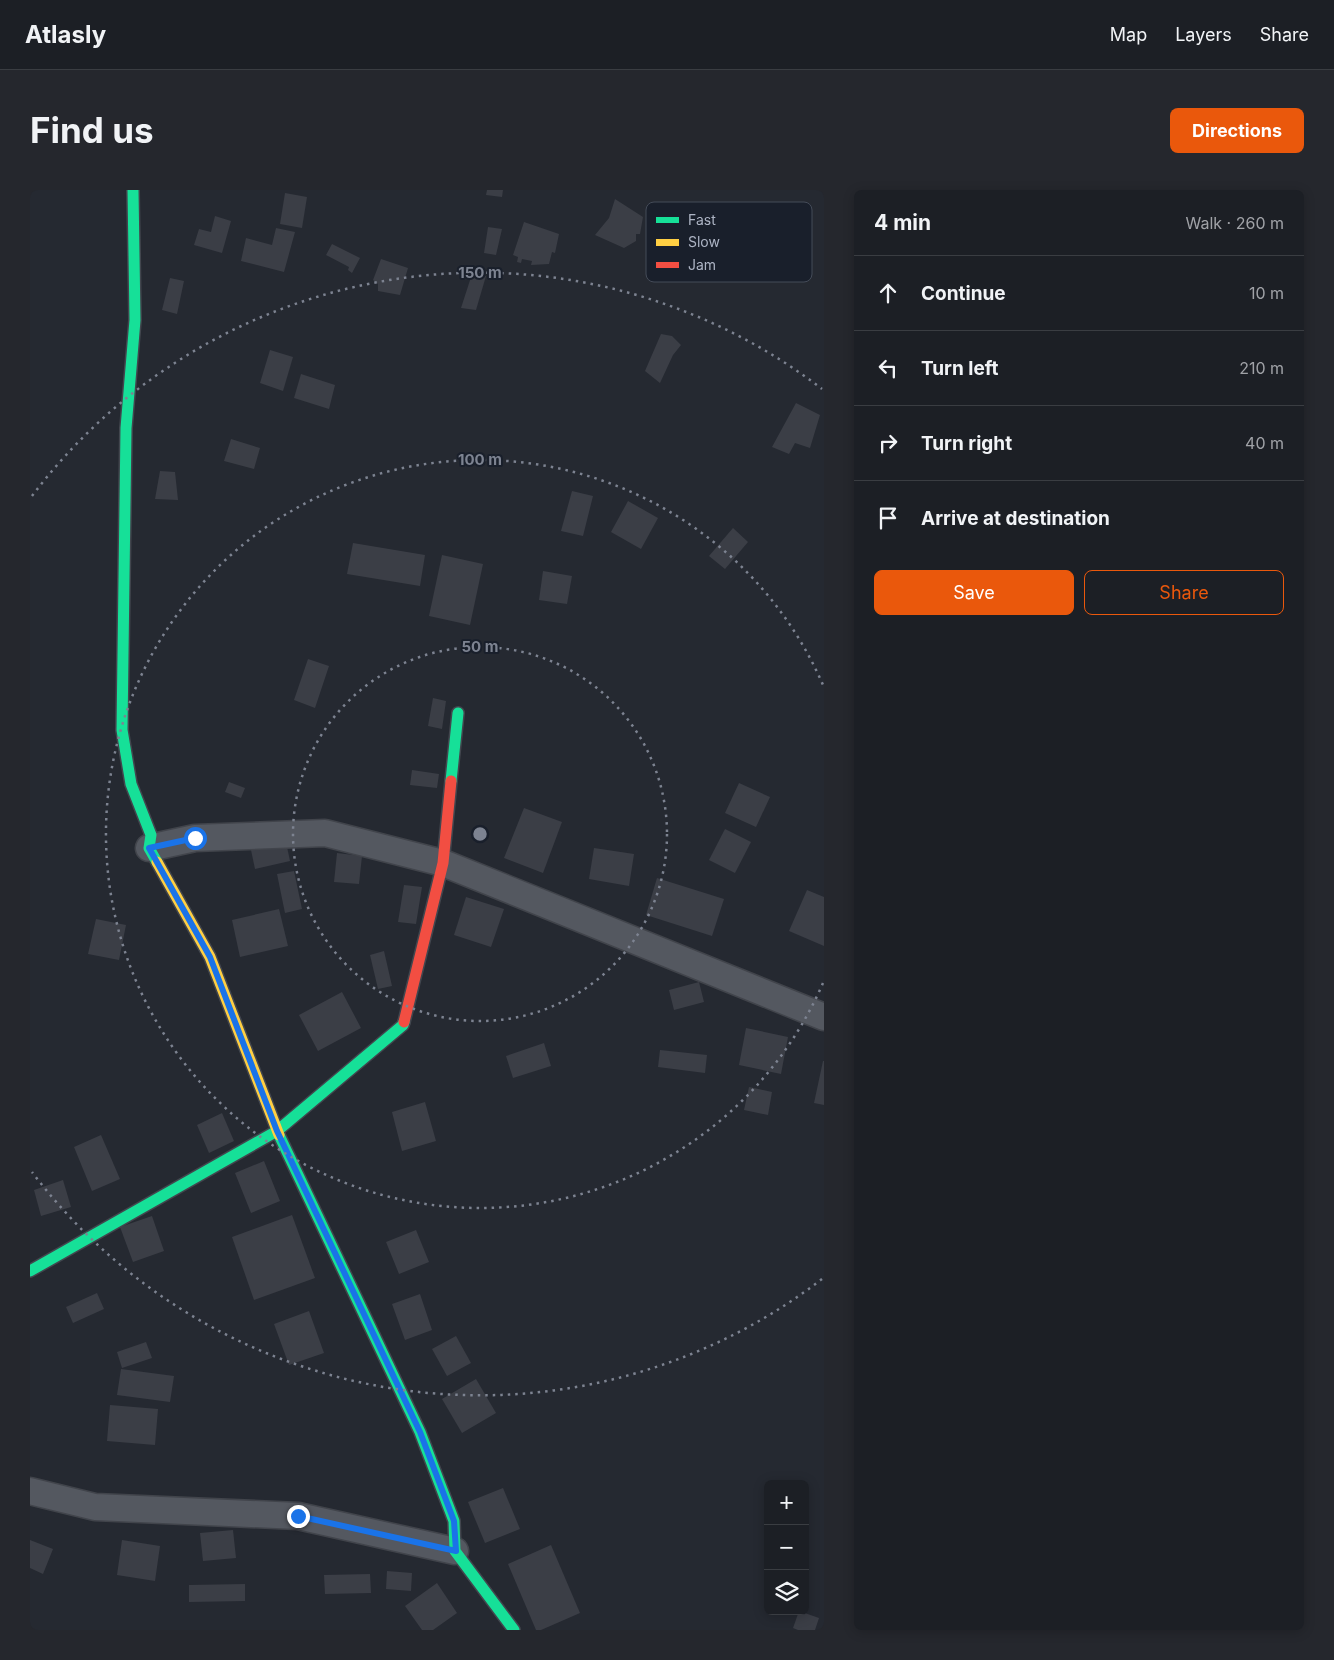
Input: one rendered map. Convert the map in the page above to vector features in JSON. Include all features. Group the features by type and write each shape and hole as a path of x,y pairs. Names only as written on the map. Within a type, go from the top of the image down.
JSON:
{"street":[{"path":"133,190 135,320 126,428 122,730 131,784 151,835 149,848 210,957 277,1131 420,1432 454,1521 456,1551 514,1630"},
{"path":"30,1271 277,1131 403,1025 443,863 458,713"},
{"path":"149,848 195,838 325,834 443,863 824,1018"},
{"path":"30,1491 94,1507 298,1516 456,1551"}],"building":[{"path":"487,190 503,190 502,197 486,195"},
{"path":"285,193 307,197 302,228 280,224"},
{"path":"615,199 643,217 640,234 636,234 636,241 624,248 595,235 609,218"},
{"path":"215,216 231,221 222,253 194,245 199,229 211,232"},
{"path":"524,222 559,234 555,253 552,252 549,264 531,265 532,261 522,259 521,263 517,262 518,257 513,255"},
{"path":"488,227 502,229 496,255 484,253"},
{"path":"276,228 295,232 284,272 241,261 246,238 272,245"},
{"path":"332,244 360,258 352,273 348,270 349,267 326,255"},
{"path":"381,259 408,268 400,295 378,291 378,284 373,280"},
{"path":"472,274 486,276 476,310 461,308"},
{"path":"170,278 184,281 177,314 162,310"},
{"path":"661,334 672,336 681,345 673,355 660,383 645,371"},
{"path":"270,350 293,357 283,391 260,383"},
{"path":"301,374 335,385 329,409 294,398"},
{"path":"796,403 820,415 810,448 795,443 789,454 772,447"},
{"path":"231,439 260,448 254,469 224,461"},
{"path":"160,471 175,472 178,500 155,499"},
{"path":"572,491 593,496 583,536 561,531"},
{"path":"628,501 658,518 641,549 611,532"},
{"path":"733,528 748,542 725,569 709,556"},
{"path":"353,543 425,555 420,586 347,574"},
{"path":"442,555 483,564 470,625 429,616"},
{"path":"543,571 572,576 567,604 539,600"},
{"path":"308,659 329,666 315,708 294,700"},
{"path":"433,698 446,701 442,729 428,726"},
{"path":"412,770 439,774 437,788 410,785"},
{"path":"229,782 245,788 241,798 225,792"},
{"path":"739,783 770,797 756,827 725,813"},
{"path":"524,808 562,822 543,873 504,858"},
{"path":"725,829 751,842 735,873 709,860"},
{"path":"286,842 290,861 255,869 251,850"},
{"path":"594,848 634,854 629,886 589,879"},
{"path":"337,853 362,856 359,884 334,882"},
{"path":"294,871 302,909 285,913 277,874"},
{"path":"657,878 724,899 712,936 646,915"},
{"path":"404,885 422,887 416,924 398,922"},
{"path":"807,890 824,897 824,946 789,931"},
{"path":"466,897 504,909 491,947 454,935"},
{"path":"279,909 288,946 240,957 232,920"},
{"path":"96,919 126,925 119,960 88,954"},
{"path":"384,951 392,986 378,989 370,955"},
{"path":"699,982 704,1002 674,1010 669,990"},
{"path":"342,992 361,1028 318,1051 299,1015"},
{"path":"746,1028 788,1037 781,1074 739,1065"},
{"path":"544,1043 551,1066 513,1078 506,1056"},
{"path":"660,1050 707,1055 705,1073 658,1067"},
{"path":"824,1061 824,1105 814,1103"},
{"path":"749,1087 772,1092 768,1115 744,1110"},
{"path":"425,1102 436,1141 402,1151 392,1112"},
{"path":"222,1113 234,1141 209,1153 197,1125"},
{"path":"101,1135 120,1179 92,1191 74,1147"},
{"path":"264,1161 280,1201 251,1213 235,1173"},
{"path":"63,1180 71,1207 41,1216 34,1190"},
{"path":"292,1215 315,1278 254,1300 232,1237"},
{"path":"152,1216 164,1251 133,1262 120,1227"},
{"path":"416,1230 429,1262 399,1274 386,1242"},
{"path":"97,1293 104,1309 73,1323 66,1307"},
{"path":"420,1294 432,1330 405,1340 392,1304"},
{"path":"309,1311 324,1353 289,1365 274,1324"},
{"path":"456,1336 471,1363 447,1376 432,1349"},
{"path":"146,1342 152,1358 122,1368 117,1352"},
{"path":"121,1369 174,1376 170,1402 117,1395"},
{"path":"476,1379 496,1413 462,1433 442,1399"},
{"path":"110,1405 158,1409 155,1445 107,1441"},
{"path":"503,1488 520,1529 485,1543 468,1502"},
{"path":"233,1530 236,1558 203,1561 200,1533"},
{"path":"30,1540 53,1549 43,1574 30,1568"},
{"path":"122,1540 160,1546 155,1581 117,1575"},
{"path":"551,1545 580,1613 541,1630 536,1630 508,1564"},
{"path":"387,1571 412,1573 411,1591 386,1589"},
{"path":"370,1574 371,1593 325,1594 324,1575"},
{"path":"437,1583 457,1613 433,1630 422,1630 405,1606"},
{"path":"245,1584 245,1601 189,1602 189,1585"},
{"path":"809,1614 819,1618 815,1630 798,1630 793,1628 798,1615"}],"traffic: fast":[{"path":"133,190 135,320 126,428 122,730 131,784 151,835 149,848 157,862"},
{"path":"451,781 458,713"},
{"path":"30,1271 277,1131 403,1025 404,1022"},
{"path":"279,1135 420,1432 454,1521 455,1551 514,1630"}],"traffic: slow":[{"path":"157,862 210,957 279,1135"}],"traffic: jam":[{"path":"404,1022 443,863 451,781"}],"route":[{"path":"195,838 149,848 210,957 277,1131 420,1432 454,1521 456,1551 298,1516"}]}
